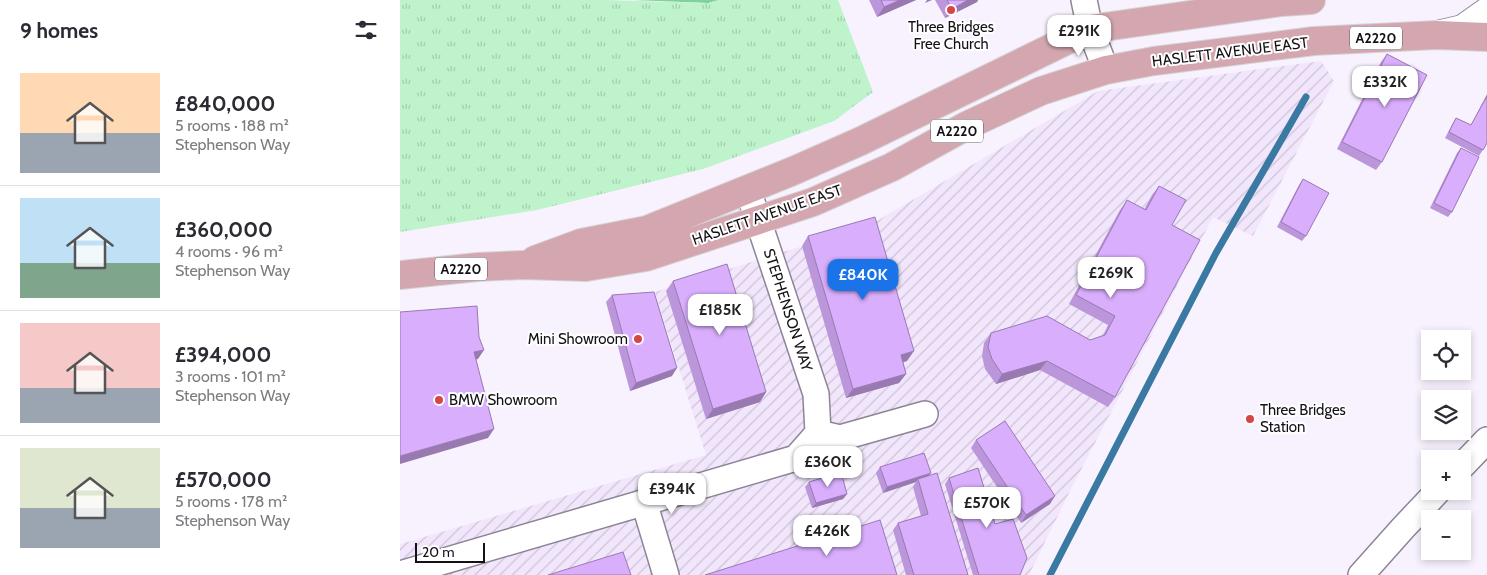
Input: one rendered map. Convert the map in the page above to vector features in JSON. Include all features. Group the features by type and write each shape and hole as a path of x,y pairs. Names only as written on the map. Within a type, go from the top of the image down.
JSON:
{"main road":[{"name":"HASLETT AVENUE EAST","path":"522,265 582,243 647,230 748,190 861,142 1090,30 1282,2 1311,0"},
{"name":"HASLETT AVENUE EAST","path":"400,275 478,267 522,265 586,268 646,257 813,202 892,167 968,125 1041,91 1106,70 1154,61 1314,41 1437,35 1487,37"}],"street":[{"path":"1084,0 1090,30 1106,70"},
{"name":"HASLETT AVENUE EAST","path":"1437,35 1463,29 1487,12"},
{"name":"STEPHENSON WAY","path":"748,190 816,394 818,433"},
{"path":"400,574 796,458 818,433 840,438 925,414"},
{"path":"1471,457 1487,440"},
{"path":"1361,575 1429,500"},
{"path":"644,502 666,575"}],"shaded area":[{"path":"1321,61 1334,81 1253,236 1213,217 1070,491 1029,575 400,575 400,544 706,455 655,292 870,225 1098,91"}],"green space":[{"path":"400,0 605,0 708,3 719,0 838,0 873,92 834,121 703,169 537,210 400,232"},
{"path":"633,0 719,0 708,3"}],"building":[{"path":"881,0 900,0 884,7"},
{"path":"947,0 968,0 952,9"},
{"path":"1387,54 1427,75 1382,162 1342,142"},
{"path":"1487,96 1487,143 1483,150 1449,132 1456,118 1471,125"},
{"path":"1461,148 1479,157 1452,212 1434,203"},
{"path":"1303,179 1329,193 1306,236 1281,222"},
{"path":"1159,186 1186,200 1172,225 1200,240 1115,397 1047,361 1002,374 992,359 988,347 991,333 1047,316 1090,340 1105,335 1115,316 1076,295 1127,200 1146,210"},
{"path":"875,217 914,351 901,355 906,374 853,389 808,236"},
{"path":"727,264 766,392 713,409 673,281"},
{"name":"Mini Showroom","path":"654,292 677,368 636,383 612,295"},
{"name":"BMW Showroom","path":"477,306 479,337 484,350 474,352 494,429 400,456 400,312"},
{"path":"1005,421 1055,496 1026,515 976,440"},
{"path":"924,453 931,473 887,487 880,467"},
{"path":"978,468 995,524 1013,519 1027,558 1020,575 979,575 949,478"},
{"path":"841,472 847,494 816,503 809,482"},
{"path":"937,473 968,575 914,575 898,523 928,514 918,479"},
{"path":"880,520 897,575 705,575"},
{"path":"623,552 631,575 548,575"}],"waterway":[{"path":"1050,575 1216,253 1306,97"}],"place":[{"name":"Three Bridges Free Church","path":"951,10"},
{"name":"Mini Showroom","path":"638,339"},
{"name":"BMW Showroom","path":"439,400"},
{"name":"Three Bridges Station","path":"1250,419"}]}
